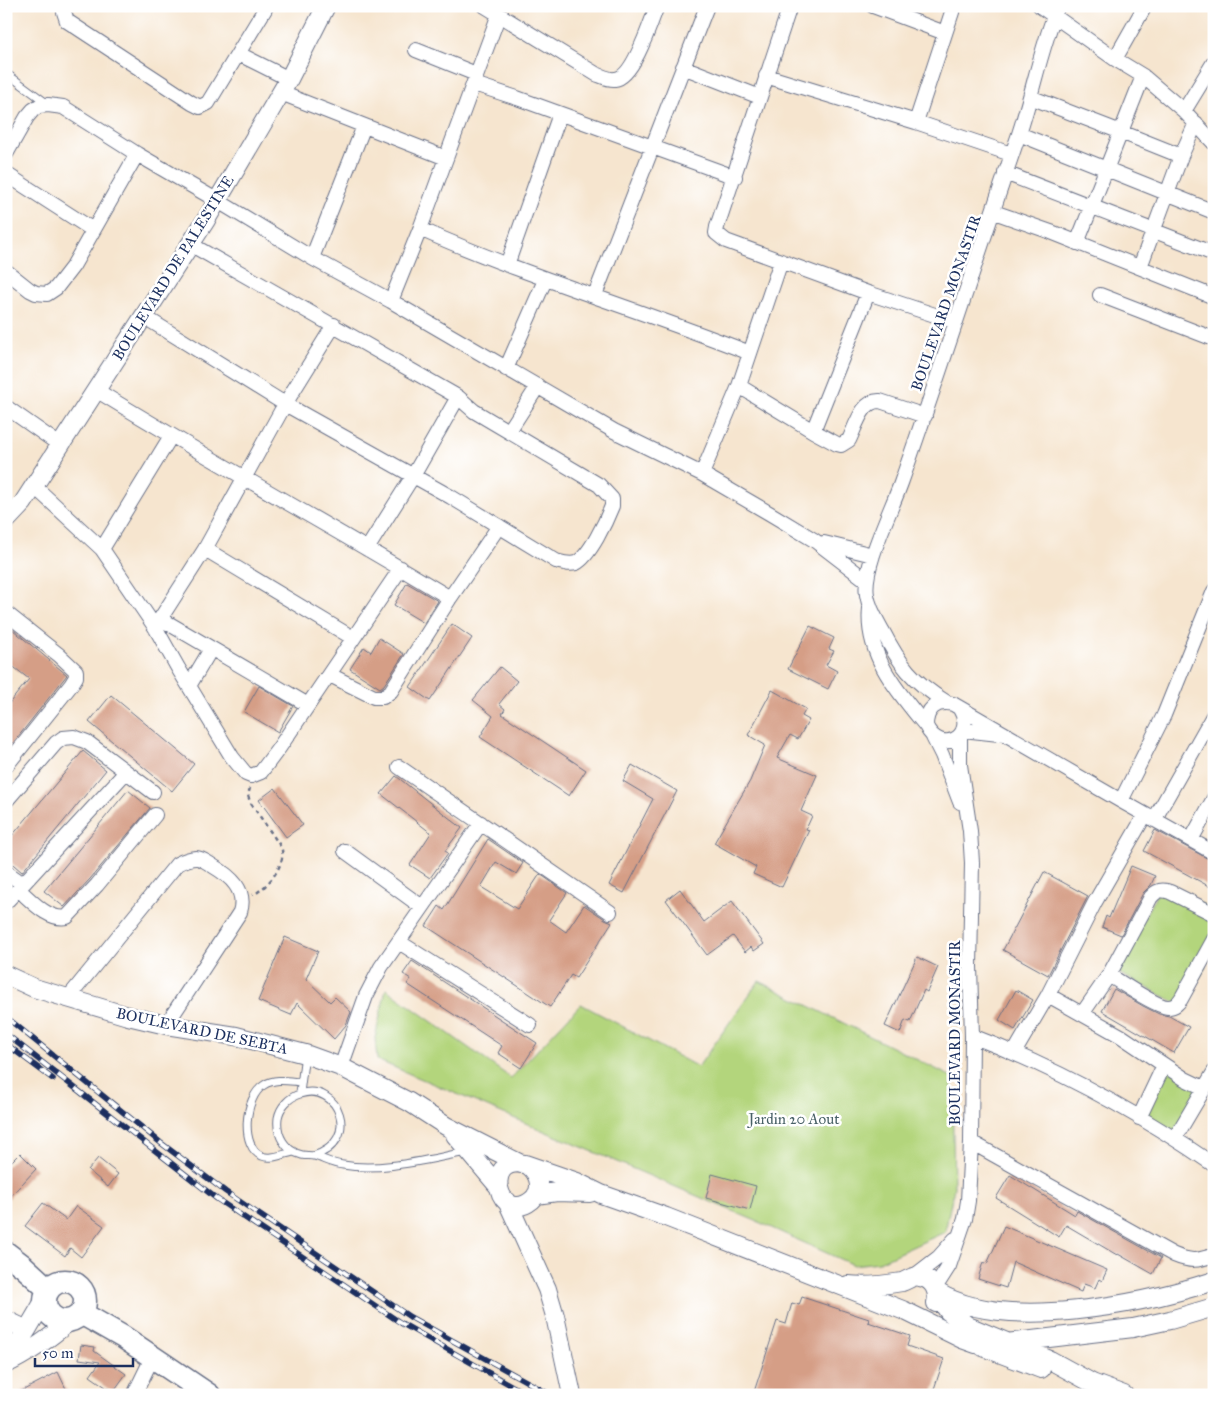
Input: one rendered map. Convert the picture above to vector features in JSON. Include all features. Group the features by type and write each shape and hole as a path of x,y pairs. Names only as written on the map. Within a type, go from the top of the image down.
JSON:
{"main road":[{"path":"6,1253 23,1266 46,1295 48,1313 53,1317 59,1320 76,1316 84,1306 83,1292 73,1282 59,1281 53,1284 46,1295"},
{"path":"76,1316 153,1356 209,1395"}],"street":[{"path":"66,6 64,12 67,21 192,103 200,106 208,103 265,9 264,6"},
{"name":"BOULEVARD DE PALESTINE","path":"6,521 23,503 218,200 285,86 326,6"},
{"path":"484,6 596,74 615,80 628,72 645,38 657,6"},
{"path":"595,296 651,146 707,6"},
{"path":"790,6 716,233 726,241 868,293 956,322"},
{"path":"873,6 945,33"},
{"path":"916,122 954,6"},
{"path":"1040,6 1056,11 1115,59 1143,76 1184,111 1214,143"},
{"path":"1115,59 1145,6"},
{"name":"BOULEVARD MONASTIR","path":"946,702 925,690 904,668 895,655 870,608 866,580 873,556 925,416 994,212 1056,11"},
{"path":"391,300 420,229 499,14"},
{"path":"416,50 517,98 735,177"},
{"path":"239,54 285,86 364,126 446,158"},
{"path":"1184,111 1214,62"},
{"path":"683,67 760,98"},
{"path":"766,76 916,122 1011,154"},
{"path":"1077,243 1143,76"},
{"path":"1030,97 1181,156"},
{"path":"6,154 33,110 40,106 48,105 63,107 137,154 218,200 312,258 391,300 614,431 702,474 814,540 866,580"},
{"path":"507,265 560,114"},
{"path":"1140,267 1181,156 1196,123"},
{"path":"312,258 364,126"},
{"path":"1019,134 1214,212"},
{"path":"6,270 30,290 42,294 52,292 73,266 137,154"},
{"path":"1005,173 1214,254"},
{"path":"6,174 93,230"},
{"path":"994,212 1028,222 1214,297"},
{"path":"420,229 546,280 750,353"},
{"path":"143,316 285,404 413,476 556,561 569,564 574,563 580,560 590,548 612,506 612,499 599,485 474,411 458,397 190,244"},
{"path":"702,474 739,386 781,261"},
{"path":"506,369 546,280"},
{"path":"813,431 868,293"},
{"path":"1100,295 1214,338"},
{"path":"158,623 204,549 285,404 334,325"},
{"path":"509,431 538,386"},
{"path":"739,386 813,431 841,445 849,440 865,407 875,400 925,416"},
{"path":"96,390 171,436 450,598"},
{"path":"367,549 413,476 458,397"},
{"path":"6,407 60,445"},
{"path":"102,549 171,436"},
{"path":"34,486 102,549 158,623 189,686 238,766 246,774 256,775 268,764 401,568"},
{"path":"330,675 374,697 383,696 391,691 450,598 499,526"},
{"path":"814,540 873,556"},
{"path":"204,549 353,638"},
{"path":"1121,801 1152,742 1175,691 1214,592"},
{"name":"BOULEVARD MONASTIR","path":"870,608 868,623 877,656 886,673 929,732 949,772 970,831"},
{"path":"6,613 59,655 77,674 71,685 6,766"},
{"path":"158,623 211,649 308,705"},
{"path":"189,686 211,649"},
{"path":"960,709 964,715 965,723 962,732 950,741 941,741 929,732 928,712 932,707 946,702 954,704 1214,853"},
{"path":"1014,1053 1048,995 1095,902 1214,714"},
{"path":"962,732 1006,735"},
{"name":"BOULEVARD MONASTIR","path":"936,1292 949,1266 961,1233 968,1201 971,1142 972,1036 970,966 972,863 970,831 960,765 962,732"},
{"path":"6,802 56,743 63,738 74,737 87,742 153,792"},
{"path":"399,767 610,912"},
{"path":"6,902 126,772"},
{"path":"1191,840 1214,798"},
{"path":"6,872 49,914 61,918 66,917 97,885 155,815"},
{"path":"341,1067 373,980 480,823"},
{"path":"345,851 422,907"},
{"path":"68,998 177,864 192,858 198,858 227,874 234,882 242,899 240,912 166,1025"},
{"path":"1082,1014 1109,975 1151,897 1157,892 1163,890 1170,892 1214,914"},
{"path":"1109,975 1155,1003 1170,1007 1176,1005 1214,939"},
{"path":"399,942 530,1025"},
{"name":"BOULEVARD DE SEBTA","path":"6,975 34,988 128,1016 166,1025 236,1036 304,1054 341,1067 409,1102 446,1126 525,1165 577,1182 601,1194"},
{"path":"1048,995 1204,1088"},
{"path":"972,1036 1048,1069 1175,1138 1214,1165"},
{"path":"1139,1118 1164,1065"},
{"path":"1175,1138 1214,1072"},
{"name":"BOULEVARD DE SEBTA","path":"446,1126 470,1151 498,1186"},
{"path":"971,1142 1174,1255 1186,1260 1196,1261 1214,1255"},
{"path":"535,1260 530,1224 534,1198 539,1189 538,1176 525,1165 512,1164 504,1169 499,1176 498,1186 535,1260 547,1289 555,1316 572,1395"},
{"path":"507,1202 519,1205 547,1193 572,1191 601,1194 666,1217 911,1313 948,1333 976,1344 1061,1376 1092,1383 1124,1395"},
{"path":"936,1292 937,1300 932,1310 922,1315 911,1313 899,1302 899,1290 909,1279 939,1257 961,1233"},
{"path":"835,1283 864,1286 909,1279 926,1279 948,1311 960,1321 979,1332 1008,1342 1060,1365 1092,1383"},
{"path":"936,1292 957,1302 978,1308 1029,1312 1066,1311 1116,1305 1158,1297 1214,1281"},
{"path":"6,1363 28,1330 46,1295"},
{"path":"976,1344 1133,1328 1170,1320 1214,1307"},
{"path":"6,1363 20,1358 47,1340 76,1316"},
{"path":"6,1320 28,1330"},
{"path":"1060,1365 1061,1349 1065,1336"},
{"path":"134,1395 153,1356"}],"lane":[{"path":"6,74 48,105"},
{"path":"300,1093 304,1054"},
{"path":"293,1152 270,1157 256,1152 252,1146 247,1127 248,1112 251,1099 257,1090 264,1085 279,1080 302,1082"},
{"path":"313,1156 328,1150 338,1138 341,1118 337,1108 321,1094 311,1092 300,1093 283,1105 277,1125 279,1135 285,1145 293,1152 303,1156 313,1156 329,1162 360,1167 383,1166 470,1151"}],"path":[{"path":"242,899 254,895 266,886 283,858 281,847 249,799 249,791 256,775"}],"green space":[{"path":"1163,882 1214,911 1214,950 1184,1007 1115,971"},
{"name":"Jardin 20 Aout","path":"759,981 952,1077 954,1188 945,1232 879,1262 853,1265 763,1224 377,1060 375,1038 386,989 511,1078 581,1004 698,1067"},
{"path":"1168,1068 1208,1085 1178,1139 1139,1117"}],"building":[{"path":"407,583 438,601 424,623 394,605"},
{"path":"6,624 67,675 6,752 6,707 29,679 6,661"},
{"path":"452,624 472,638 430,701 410,687"},
{"path":"810,626 834,638 829,649 834,651 826,665 837,671 828,689 788,669"},
{"path":"379,638 404,654 384,685 380,688 350,669 364,647 371,652"},
{"path":"500,667 517,681 499,704 505,709 502,714 586,770 569,796 480,737 493,716 473,700"},
{"path":"259,686 293,706 278,732 244,712"},
{"path":"772,690 806,709 802,716 809,720 798,739 790,735 777,758 817,775 801,811 812,816 806,829 809,830 782,887 753,874 756,867 714,843 750,781 765,745 748,735"},
{"path":"111,695 194,764 172,791 89,722"},
{"path":"83,751 106,770 22,872 6,858 6,843"},
{"path":"632,765 677,791 624,893 609,885 653,799 623,781"},
{"path":"396,776 462,828 445,851 448,853 430,878 410,865 431,833 381,794"},
{"path":"275,788 303,825 286,837 259,800"},
{"path":"128,790 150,808 64,907 44,891"},
{"path":"1155,830 1214,862 1214,889 1144,851"},
{"path":"488,839 523,863 516,874 496,862 481,887 517,909 540,874 567,893 549,920 566,932 584,905 612,922 576,978 571,975 550,1007 426,926 439,906 444,910"},
{"path":"1131,866 1155,876 1151,885 1143,893 1121,935 1102,927 1106,916 1109,918"},
{"path":"1044,872 1088,896 1048,975 1003,950"},
{"path":"680,889 704,922 732,901 764,944 754,951 751,947 745,952 733,936 707,955 666,900"},
{"path":"285,937 318,951 306,979 330,1002 335,997 351,1012 346,1025 334,1039 297,1003 291,1015 258,1001"},
{"path":"917,957 938,967 927,992 924,990 910,1022 905,1020 900,1033 885,1026"},
{"path":"412,961 537,1043 521,1068 498,1053 502,1046 407,984 411,979 403,974"},
{"path":"1114,989 1143,1006 1159,1014 1169,1016 1189,1027 1174,1053 1102,1011"},
{"path":"1016,990 1033,1000 1015,1030 999,1020"},
{"path":"20,1153 36,1169 6,1201 6,1167"},
{"path":"98,1158 118,1174 108,1187 88,1170"},
{"path":"712,1174 756,1186 750,1210 706,1198"},
{"path":"1010,1175 1075,1215 1077,1211 1161,1258 1153,1274 1066,1225 1059,1237 996,1198"},
{"path":"43,1203 66,1220 76,1206 104,1226 81,1257 70,1248 65,1256 25,1226"},
{"path":"1004,1226 1107,1270 1102,1281 1099,1279 1095,1288 1084,1284 1081,1292 1013,1262 1006,1288 978,1279 983,1262 987,1264"},
{"path":"802,1297 869,1319 868,1322 910,1336 907,1346 944,1359 932,1395 753,1395 777,1321 786,1324 792,1303 799,1305"},
{"path":"81,1345 95,1347 94,1351 126,1374 113,1392 90,1376 100,1362 79,1359"},
{"path":"58,1372 69,1395 14,1395"}],"railway":[{"path":"6,1017 161,1143 226,1192 410,1317 551,1395"},
{"path":"6,1034 217,1199 401,1323 528,1395"},
{"path":"6,1044 53,1079"}]}
